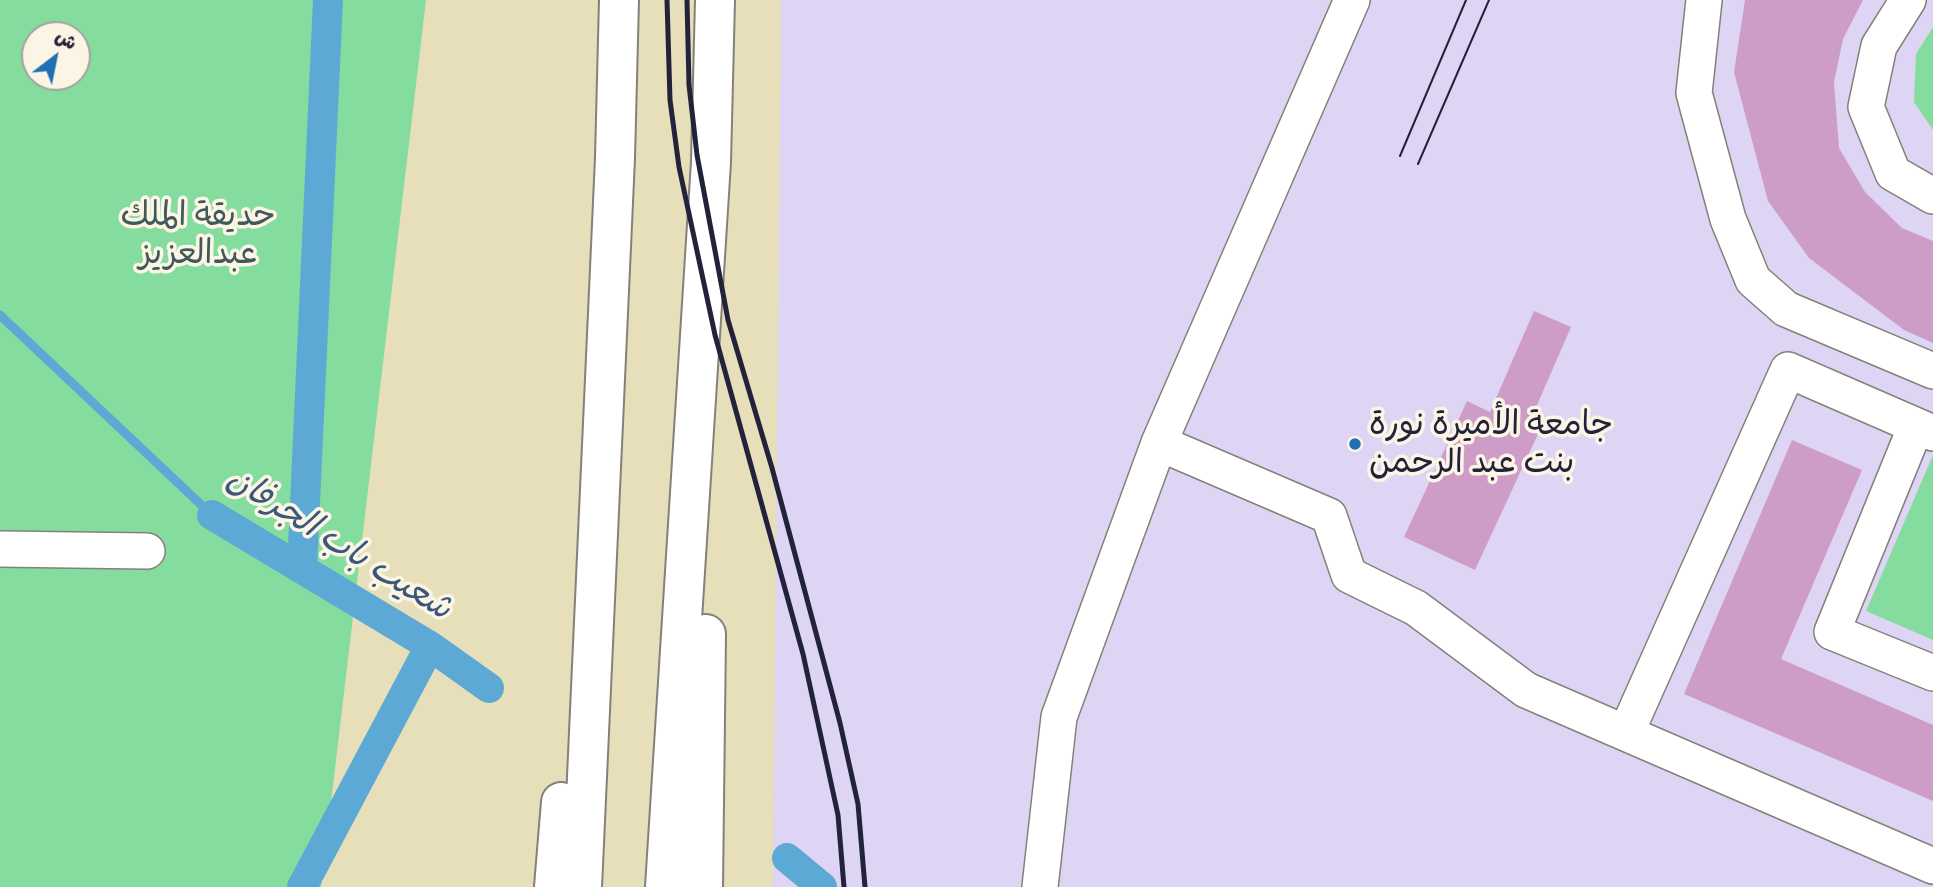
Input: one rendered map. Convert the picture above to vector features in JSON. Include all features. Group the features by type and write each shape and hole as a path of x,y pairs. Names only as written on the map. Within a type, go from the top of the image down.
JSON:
{"main road":[{"path":"582,887 615,159 619,0"},
{"path":"703,887 715,0"},
{"path":"554,887 615,159"},
{"path":"665,887 711,162"}],"street":[{"path":"1040,887 1059,717 1159,443 1352,0"},
{"path":"1704,0 1694,93 1728,219 1753,280 1786,309 1933,371"},
{"path":"1908,0 1879,46 1866,107 1893,173 1933,196"},
{"path":"1626,733 1788,370 1925,429 1832,632 1933,673"},
{"path":"1159,443 1329,516 1349,575 1416,608 1526,690 1933,866"},
{"path":"0,549 147,551"}],"shaded area":[{"name":"جامعة الأميرة نورة بنت عبد الرحمن","path":"781,0 1933,0 1933,887 773,887"}],"green space":[{"name":"حديقة الملك عبدالعزيز","path":"0,0 426,0 321,887 0,887"},
{"path":"1933,27 1933,130 1914,102 1916,54"},
{"path":"1933,455 1933,640 1866,611"}],"building":[{"path":"1745,0 1863,0 1843,39 1834,82 1839,148 1865,192 1902,228 1933,241 1933,343 1904,330 1809,258 1768,201 1734,72"},
{"path":"1534,311 1571,327 1527,428 1538,434 1475,570 1404,537 1467,401 1490,412"},
{"path":"1792,440 1862,470 1781,659 1933,725 1933,801 1684,694"}],"waterway":[{"path":"302,569 328,0"},
{"name":"شعيب باب الجرفان","path":"0,315 212,515"},
{"name":"شعيب باب الجرفان","path":"212,515 430,646 489,688"},
{"path":"302,887 430,646"},
{"name":"شعيب باب الجرفان","path":"787,858 822,887"}],"tram line":[{"path":"1400,156 1466,0"},
{"path":"1418,164 1489,0"}],"railway":[{"path":"667,0 670,100 679,167 715,335 803,654 838,815 844,887"},
{"path":"687,0 689,85 697,155 728,320 772,468 840,723 858,804 865,887"}],"place":[{"name":"جامعة الأميرة نورة بنت عبد الرحمن","path":"1355,444"}]}
